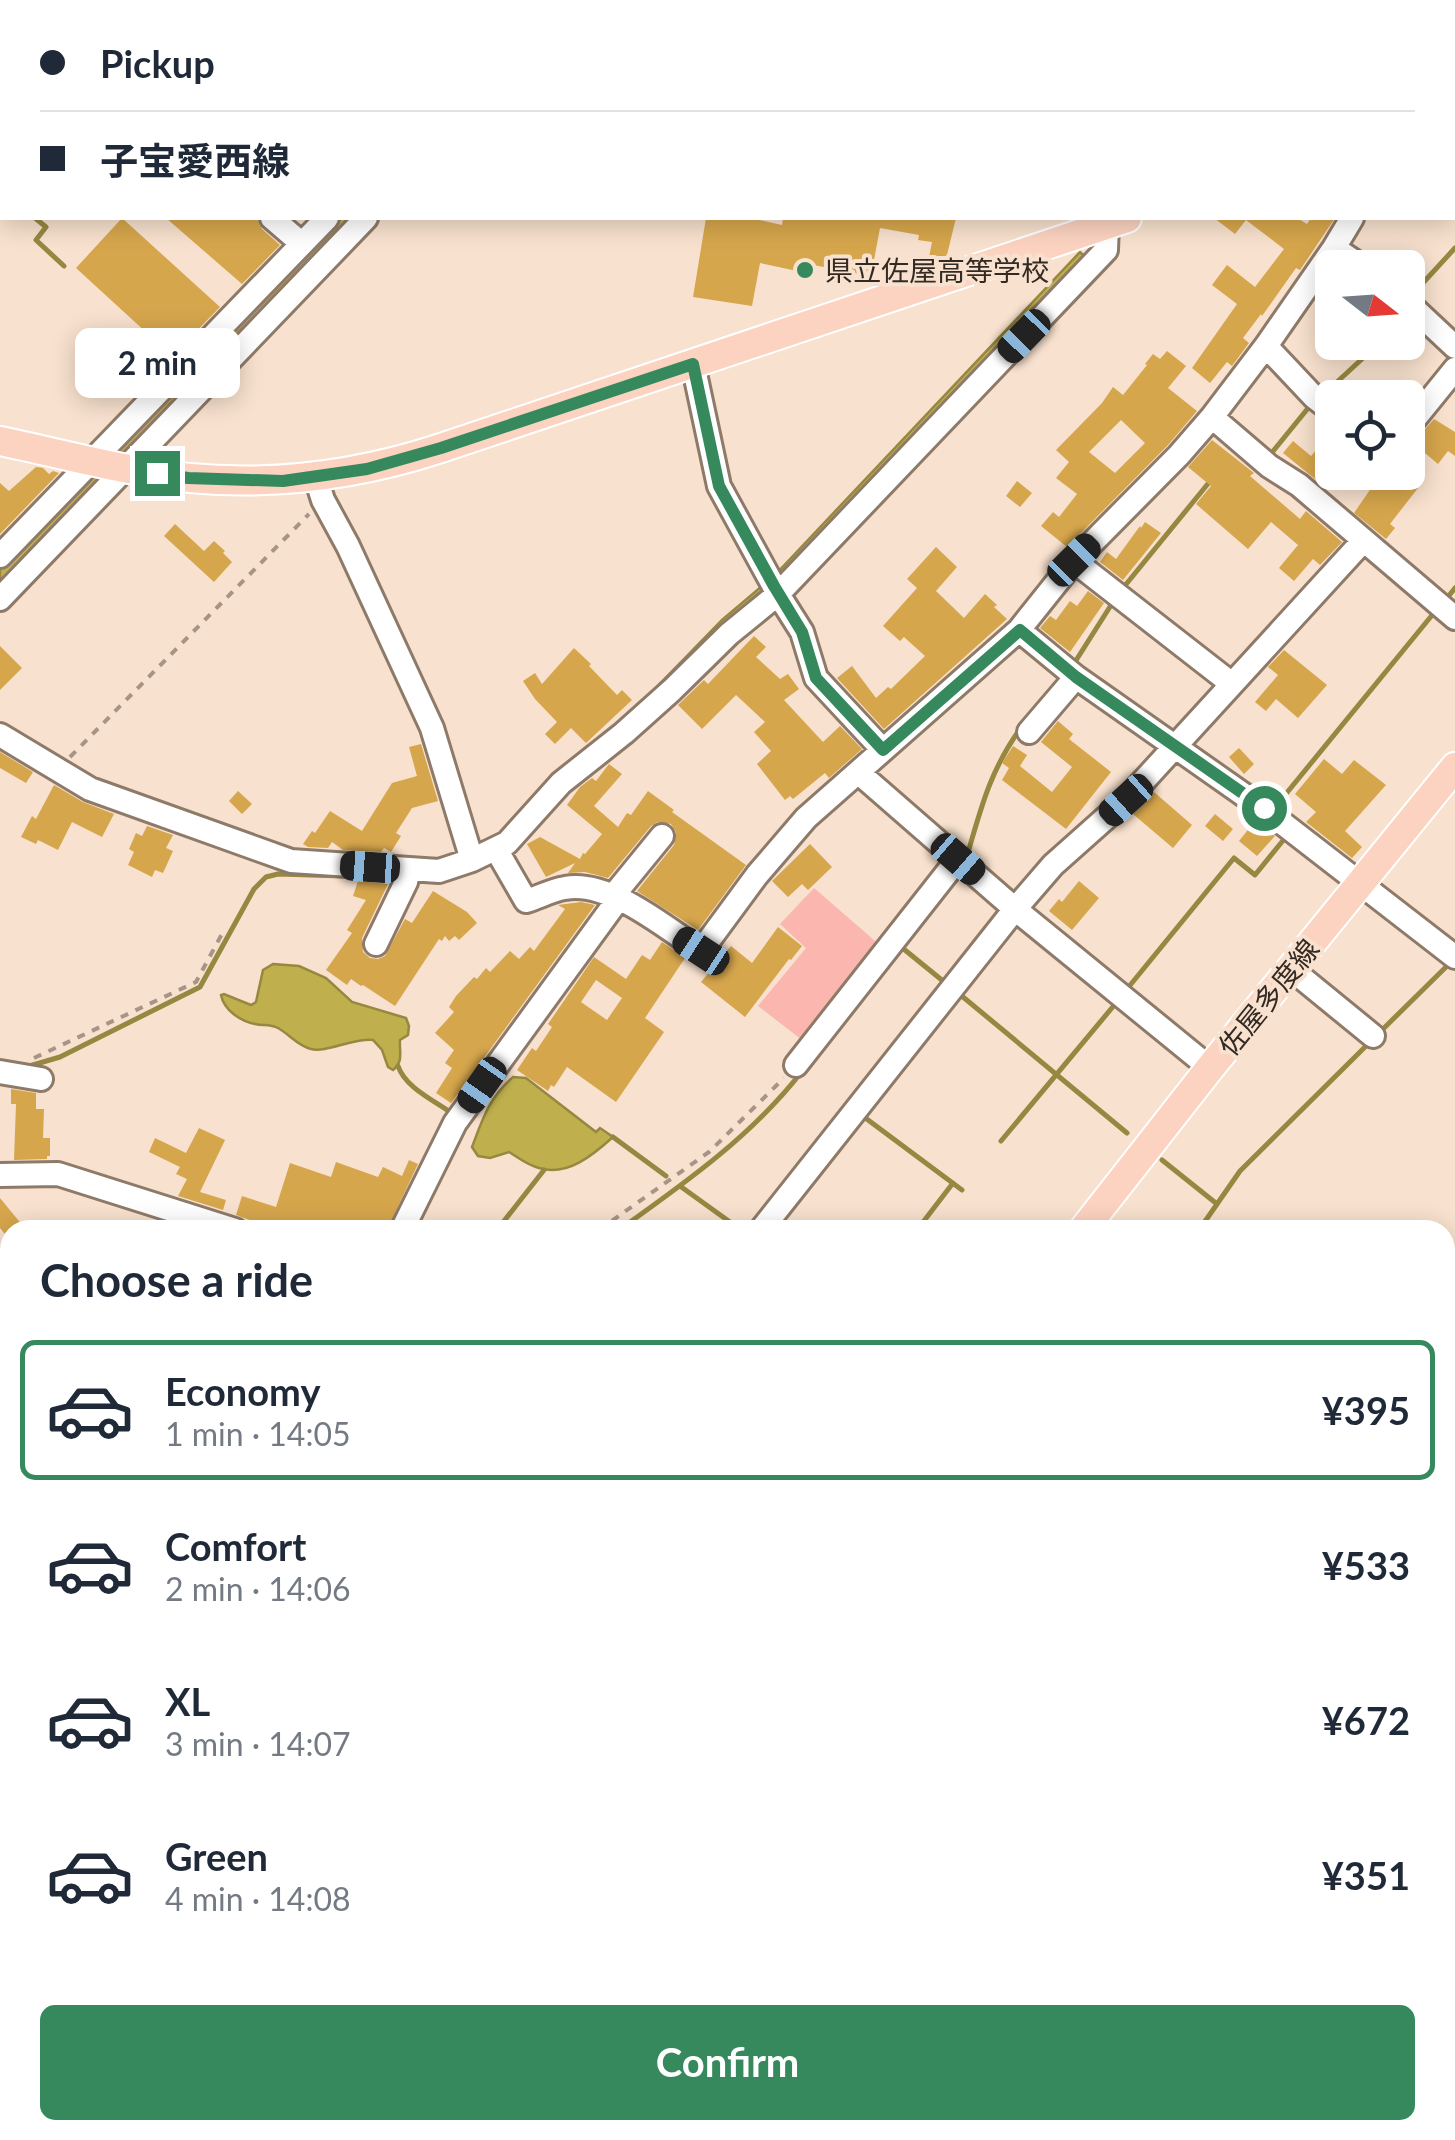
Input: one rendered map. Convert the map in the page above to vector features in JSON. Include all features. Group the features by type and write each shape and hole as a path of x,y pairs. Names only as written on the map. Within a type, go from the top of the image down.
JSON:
{"main road":[{"path":"0,441 188,478 283,481 319,489 367,469 1117,221"},
{"name":"佐屋多度線","path":"1091,1220 1455,766"}],"street":[{"path":"274,220 301,243"},
{"path":"0,599 110,464 324,220"},
{"path":"0,556 110,464 364,220"},
{"path":"496,849 526,901 568,887 595,890 616,897 701,951 757,875 806,818 1020,630 1074,560 1180,455 1266,346 1351,220"},
{"path":"0,735 90,789 291,862 439,870 507,844 561,782 624,733 729,634 1106,250 1117,221"},
{"path":"1425,318 1455,347"},
{"path":"1266,346 1315,398"},
{"path":"693,364 719,486 802,632 816,678 883,750"},
{"path":"1425,406 1455,369"},
{"path":"1212,417 1269,466 1299,485 1455,618"},
{"path":"319,489 432,728 472,860"},
{"path":"769,1220 1015,909 1054,865 1126,800 1363,541"},
{"path":"1074,560 1232,684"},
{"path":"1020,630 1076,677 1264,808 1455,957"},
{"path":"1028,732 1076,677"},
{"path":"858,773 1015,909 1210,1068"},
{"path":"407,1220 455,1123 662,836"},
{"path":"796,1065 958,859"},
{"path":"376,944 409,870"},
{"path":"1290,969 1374,1036"},
{"path":"0,1072 41,1079"},
{"path":"0,1175 58,1174 202,1220"}],"path":[{"path":"57,771 319,489"},
{"path":"23,1061 196,982 223,932"},
{"path":"613,1220 709,1152 796,1065"}],"shaded area":[{"path":"337,220 355,220 0,591 0,565"},
{"path":"1080,252 1085,257 768,590 647,704 643,701 722,620 774,576"},
{"path":"814,888 882,947 806,1043 758,1006 806,948 780,924"},
{"path":"273,964 299,966 326,978 352,1002 406,1018 408,1035 400,1040 396,1067 388,1067 382,1050 373,1040 311,1049 278,1028 249,1023 233,1014 221,995 251,1005 256,1002 263,970"},
{"path":"513,1077 526,1078 596,1132 600,1128 613,1137 588,1157 560,1169 535,1167 509,1152 490,1158 478,1156 472,1147 483,1118"}],"building":[{"path":"124,220 220,307 172,356 76,268"},
{"path":"168,220 258,220 280,245 242,284"},
{"path":"706,220 760,220 782,225 783,220 956,220 946,259 929,257 932,242 918,240 919,235 880,228 871,276 808,264 811,274 760,263 752,306 693,297"},
{"path":"1217,220 1246,220 1235,234"},
{"path":"1246,220 1300,220 1307,224 1310,220 1334,220 1300,270 1296,268 1243,338 1249,343 1232,366 1227,362 1210,383 1192,368 1237,304 1212,285 1227,265 1255,287 1284,249"},
{"path":"1167,351 1186,366 1168,388 1197,411 1067,547 1041,526 1053,512 1059,517 1077,494 1056,478 1069,462 1056,450 1113,387 1123,395 1153,354 1160,359","holes":["1121,420 1145,443 1115,473 1089,452"]},
{"path":"135,367 150,380 138,392 124,379"},
{"path":"1434,419 1455,432 1455,456 1448,451 1438,464 1425,453 1425,429"},
{"path":"1212,440 1254,473 1250,476 1300,519 1306,511 1342,542 1320,565 1313,559 1294,581 1279,568 1298,545 1271,522 1248,549 1196,504 1211,486 1188,467"},
{"path":"1293,441 1311,456 1315,451 1315,479 1283,453"},
{"path":"36,467 49,474 59,473 0,534 0,483 9,491"},
{"path":"1017,481 1032,493 1020,507 1006,496"},
{"path":"1370,490 1416,490 1390,524 1395,528 1386,539 1354,513"},
{"path":"1145,522 1161,533 1123,580 1100,562 1107,552 1116,559"},
{"path":"175,524 204,551 214,541 225,551 232,562 214,582 164,536"},
{"path":"936,547 957,567 936,591 964,618 985,594 1007,619 884,729 837,678 852,666 876,698 925,656 904,637 900,641 883,626 917,588 907,579"},
{"path":"1088,591 1104,603 1070,652 1040,628 1050,616 1056,620 1070,601 1077,606"},
{"path":"754,636 766,647 756,657 780,679 788,674 799,689 784,700 823,742 840,726 862,749 829,778 825,773 793,799 790,796 785,800 757,764 771,751 754,732 765,722 736,695 702,729 678,705 704,680 708,684"},
{"path":"0,646 22,668 0,690"},
{"path":"574,648 617,695 622,690 632,700 586,743 571,728 555,744 545,734 557,722 523,681 535,673 542,684"},
{"path":"1284,650 1327,685 1298,718 1276,699 1266,711 1255,702 1278,675 1268,667"},
{"path":"1058,721 1073,734 1069,739 1111,772 1066,829 1002,780 1009,768 1002,763 1013,746 1027,755 1020,766 1052,792 1072,767 1041,742"},
{"path":"421,744 438,801 412,808 396,833 401,836 391,852 384,848 381,852 343,850 332,842 328,848 303,844 330,811 362,831 392,783 417,776 409,747"},
{"path":"1239,748 1254,764 1244,774 1229,757"},
{"path":"0,752 33,772 26,783 0,768"},
{"path":"1324,759 1342,774 1354,760 1386,785 1345,831 1362,847 1352,858 1306,822 1316,812 1295,794"},
{"path":"609,764 622,774 594,806 618,827 648,791 746,865 698,930 637,891 674,845 676,832 671,824 658,822 651,826 608,878 585,872 568,873 575,863 546,877 527,844 540,837 580,859 602,834 567,805 580,787 592,778 596,781"},
{"path":"54,785 114,814 102,837 72,822 58,850 21,837 32,816 36,819"},
{"path":"238,791 252,804 242,814 229,801"},
{"path":"1154,792 1192,825 1173,848 1133,814"},
{"path":"1215,814 1233,829 1223,841 1205,826"},
{"path":"1255,821 1275,836 1257,856 1239,841"},
{"path":"147,826 173,835 166,848 173,851 163,873 155,870 152,877 128,865 136,833 142,836"},
{"path":"810,844 832,867 808,890 802,884 788,897 772,881"},
{"path":"358,881 388,884 362,938 363,952 370,958 385,956 405,919 412,923 433,891 467,912 477,923 459,940 455,936 449,941 445,936 442,941 439,939 395,1006 363,985 351,979 347,985 326,970 352,933 347,930 366,900 353,896"},
{"path":"1079,881 1099,898 1072,930 1049,911"},
{"path":"558,905 595,905 451,1103 436,1093 452,1068 445,1063 454,1050 435,1033 454,1012 449,1007 456,996 486,968 490,972 510,951 519,959 530,947 534,951 565,909"},
{"path":"778,927 802,946 745,1017 701,982 731,946 752,963"},
{"path":"662,942 685,958 645,1018 664,1032 616,1102 567,1067 548,1091 517,1070 532,1048 536,1051 552,1027 548,1024 594,957 626,979 642,955 650,960","holes":["596,980 622,998 607,1020 581,1002"]},
{"path":"11,1089 36,1093 36,1109 44,1109 43,1138 50,1138 47,1159 14,1160 16,1104 11,1104"},
{"path":"199,1128 225,1140 200,1192 226,1200 223,1210 178,1196 187,1179 176,1174 180,1167 149,1152 155,1138 186,1153"},
{"path":"409,1160 418,1164 392,1220 250,1220 236,1215 242,1196 276,1207 290,1163 331,1177 336,1162 378,1177 383,1167 402,1176"},
{"path":"0,1198 18,1220 0,1220"}],"waterway":[{"path":"37,220 46,227 36,240 64,266"},
{"path":"1425,281 1455,248"},
{"path":"1339,380 1361,360"},
{"path":"1270,455 1309,407"},
{"path":"1123,588 1211,480"},
{"path":"1447,598 1455,588"},
{"path":"1075,662 1113,602"},
{"path":"1280,808 1276,806 1433,614"},
{"path":"967,856 994,775 1020,729"},
{"path":"1127,989 1234,858 1255,875 1285,838"},
{"path":"26,1067 60,1057 200,987 254,889 266,877 344,876"},
{"path":"900,946 943,981"},
{"path":"1381,1031 1448,965"},
{"path":"957,992 1127,1133"},
{"path":"1001,1141 1116,1003"},
{"path":"1206,1220 1240,1171 1366,1046"},
{"path":"398,1066 413,1087 450,1112"},
{"path":"633,1220 740,1137 803,1070"},
{"path":"860,1114 962,1190"},
{"path":"613,1137 666,1176"},
{"path":"1162,1160 1217,1204"},
{"path":"505,1220 544,1170"},
{"path":"925,1220 953,1183"},
{"path":"680,1186 727,1220"}],"place":[{"name":"県立佐屋高等学校","path":"805,270"}],"route":[{"path":"157,473 188,478 283,481 367,469 693,364 719,486 802,632 816,678 883,750 1020,630 1076,677 1264,808"}]}
